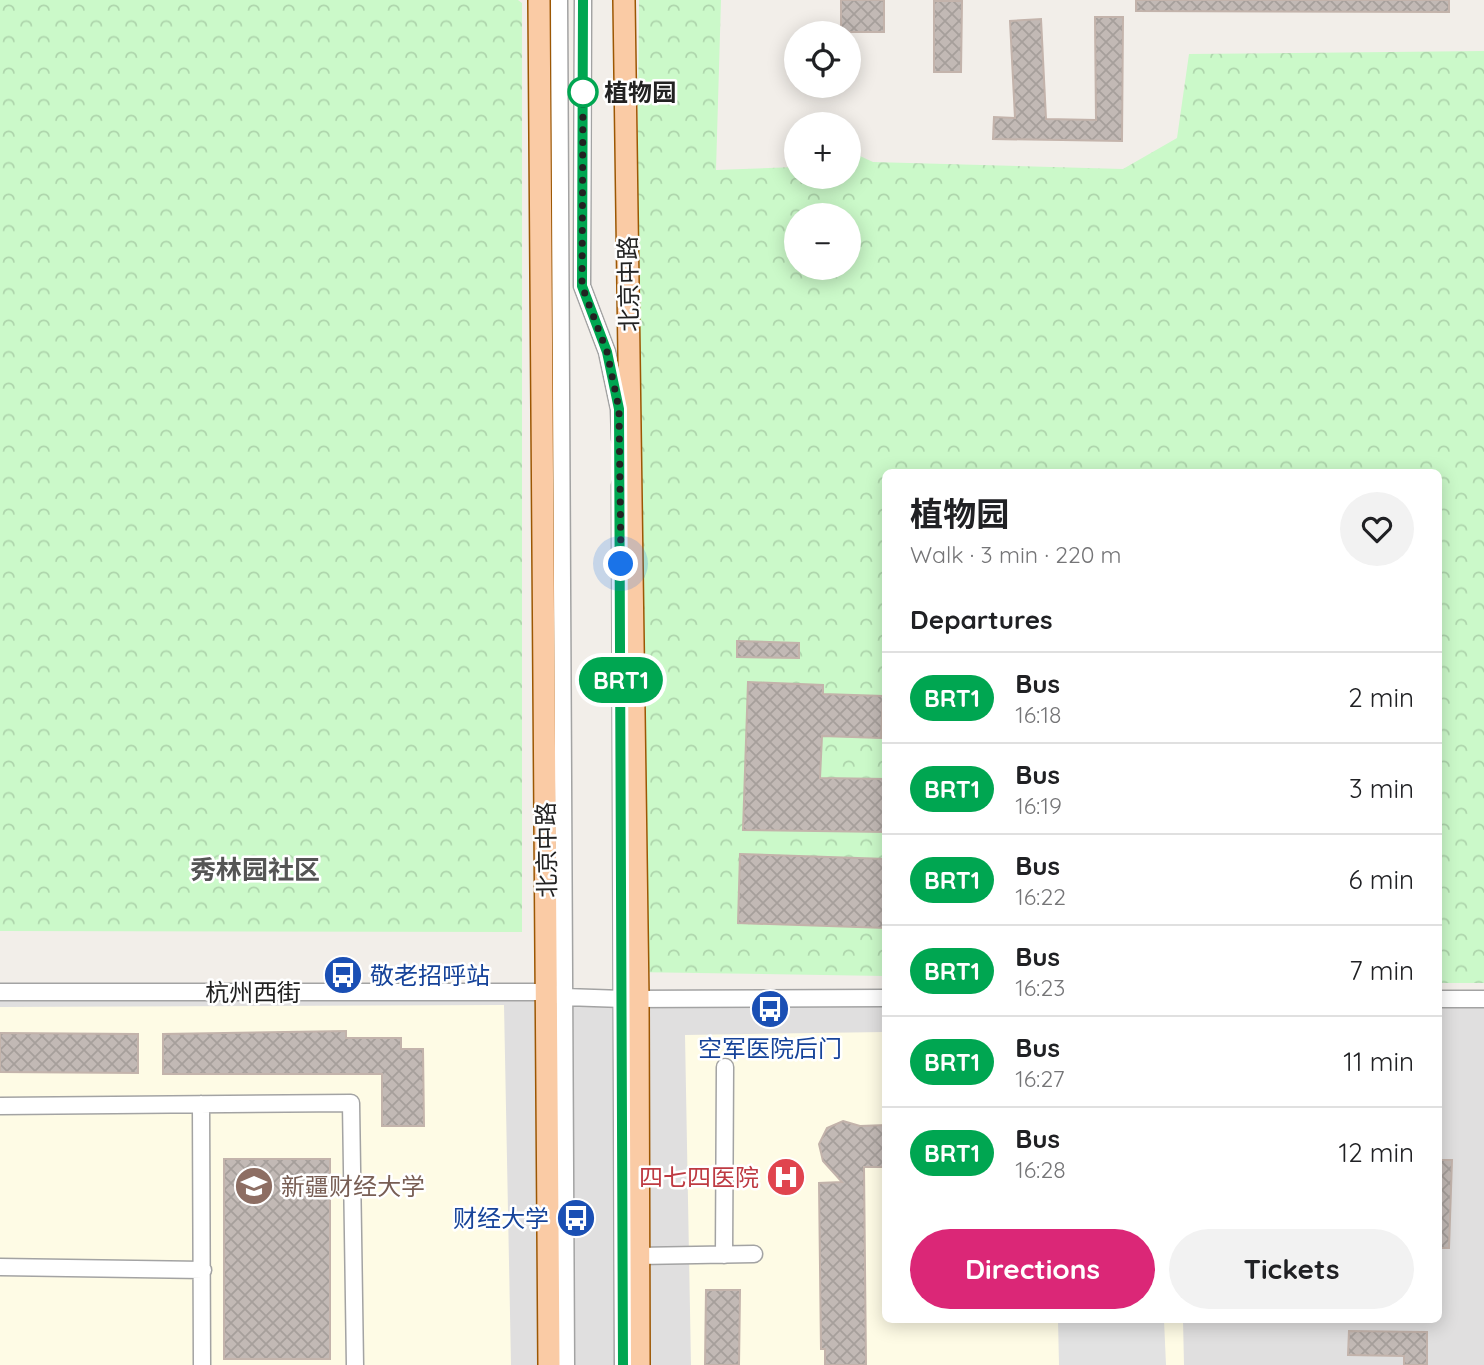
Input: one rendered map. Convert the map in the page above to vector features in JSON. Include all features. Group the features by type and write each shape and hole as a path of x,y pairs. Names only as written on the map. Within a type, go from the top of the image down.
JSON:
{"main road":[{"name":"北京中路","path":"624,0 630,998 639,1365"},
{"name":"北京中路","path":"543,2 556,994 550,1365"}],"street":[{"path":"583,0 582,286 607,352 619,409 630,998 623,1365"},
{"name":"杭州西街","path":"0,992 882,998"},
{"path":"556,994 566,1365"},
{"path":"1442,999 1484,999"},
{"path":"724,1067 724,1255"},
{"path":"0,1105 351,1103 355,1365"},
{"path":"201,1104 202,1365"},
{"path":"638,1256 754,1254"},
{"path":"0,1267 203,1270"}],"shaded area":[{"path":"882,993 882,1323 1442,1323 1442,993 1484,993 1484,1365 0,1365 0,1000"},
{"name":"新疆财经大学","path":"504,1005 511,1365 0,1365 0,1007"},
{"name":"四七四医院","path":"882,1032 882,1323 1183,1323 1184,1365 691,1365 685,1035"},
{"path":"1058,1323 1164,1323 1166,1365 1059,1365"}],"green space":[{"path":"0,0 518,0 522,3 522,932 0,931"},
{"path":"639,0 721,0 716,170 784,167 784,189 861,189 861,156 873,162 1123,169 1177,138 1189,54 1484,51 1484,983 1442,983 1442,469 882,469 882,976 631,972"}],"building":[{"path":"841,0 884,0 884,32 861,32 861,21 841,21"},
{"path":"1136,0 1449,0 1449,12 1136,11"},
{"path":"934,1 962,1 961,72 934,72"},
{"path":"1095,17 1123,17 1122,141 993,139 994,117 1015,118 1010,21 1041,19 1046,119 1096,120"},
{"path":"737,641 799,643 799,658 737,657"},
{"path":"748,682 823,685 823,694 882,696 881,738 822,736 820,778 882,779 882,832 743,830"},
{"path":"740,854 882,859 882,928 738,923"},
{"path":"346,1031 346,1038 401,1038 401,1049 423,1049 424,1126 382,1126 382,1074 163,1074 163,1034"},
{"path":"0,1033 138,1034 138,1073 0,1072"},
{"path":"843,1121 860,1126 882,1125 882,1167 864,1167 866,1365 825,1365 825,1349 821,1349 819,1183 842,1182 823,1161 819,1144 827,1128"},
{"path":"224,1159 330,1159 330,1359 224,1359"},
{"path":"1442,1160 1452,1160 1449,1248 1442,1248"},
{"path":"706,1290 740,1290 739,1365 705,1365"},
{"path":"1349,1331 1427,1332 1427,1365 1404,1365 1404,1356 1348,1355"}],"bus line":[{"name":"BRT1","path":"583,0 582,286 607,352 619,409 623,1365"}],"place":[{"name":"植物园","path":"583,92"},
{"name":"敬老招呼站","path":"343,975"},
{"name":"空军医院后门","path":"770,1009"},
{"name":"四七四医院","path":"786,1177"},
{"name":"新疆财经大学","path":"254,1186"},
{"name":"财经大学","path":"576,1218"}],"district":[{"name":"秀林园社区","path":"255,869"}],"route":[{"path":"583,92 582,286 607,352 619,409 621,564"}]}
